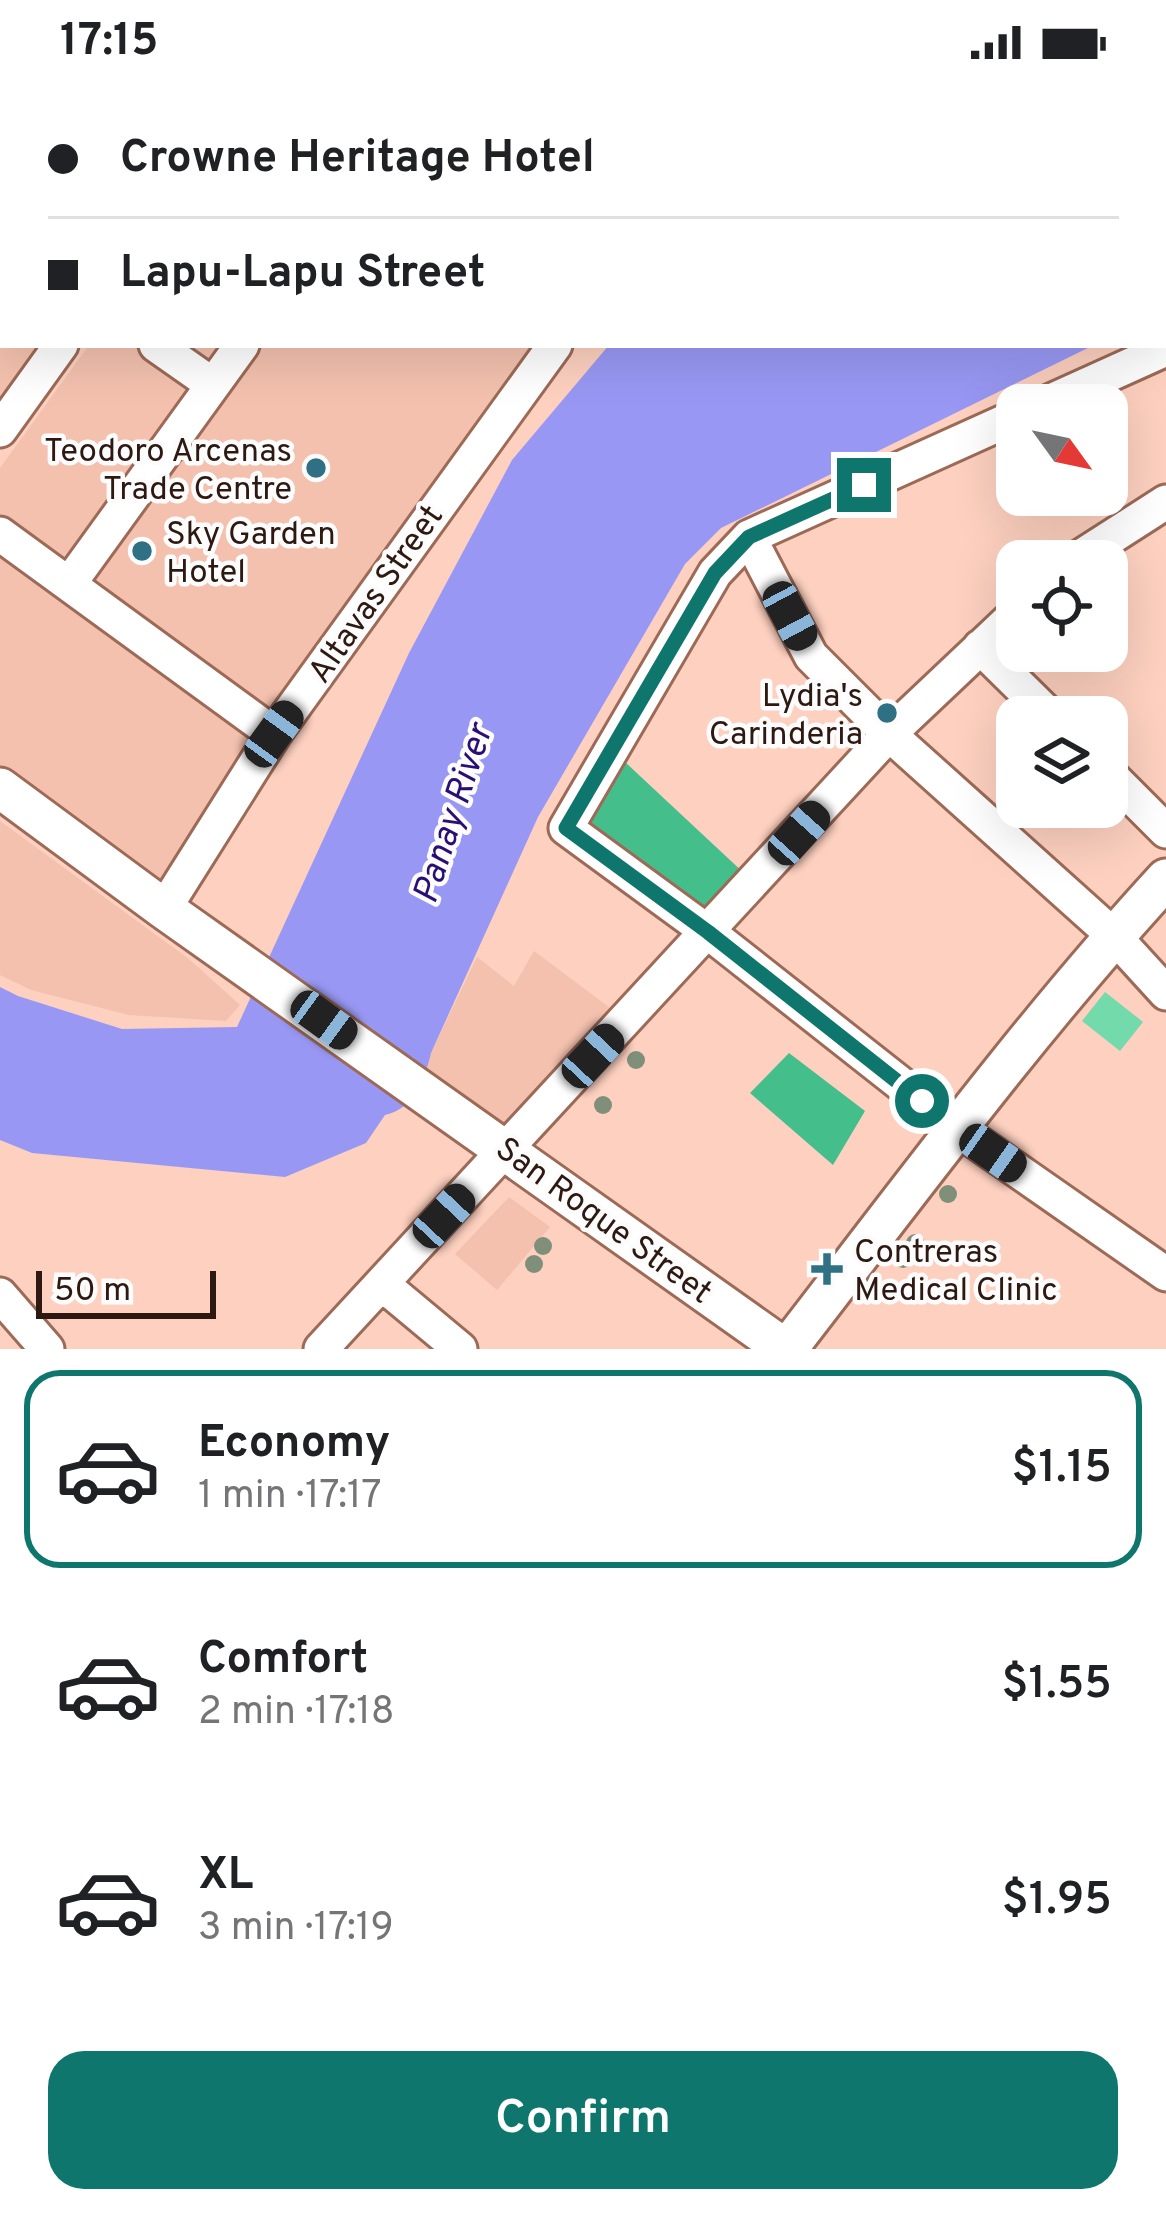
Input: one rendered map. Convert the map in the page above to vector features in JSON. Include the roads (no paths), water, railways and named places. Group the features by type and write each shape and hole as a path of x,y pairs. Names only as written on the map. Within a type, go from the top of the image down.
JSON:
{"main road":[{"name":"San Roque Street","path":"0,788 786,1349"},
{"path":"786,1349 1114,936 1166,879"}],"street":[{"path":"0,430 10,395 58,348"},
{"path":"160,348 213,385"},
{"path":"69,584 240,348"},
{"name":"Altavas Street","path":"164,909 274,734 553,348"},
{"path":"1088,384 1166,349"},
{"path":"996,425 749,537 715,573 566,828 708,932 958,1129 1166,1274"},
{"path":"1107,540 1166,502"},
{"path":"0,534 274,734"},
{"path":"749,537 811,656 889,734 1114,936 1166,993"},
{"path":"321,1349 889,734 996,632"},
{"path":"980,646 1030,696"},
{"path":"1128,793 1166,831"},
{"path":"382,1284 460,1349"},
{"path":"0,1295 46,1349"}],"water":[{"name":"Panay River","path":"606,348 1088,348 1015,384 996,384 996,393 721,528 685,564 538,817 417,1091 404,1106 385,1115 366,1143 285,1177 32,1153 0,1140 0,987 122,1029 237,1027 409,653 512,460"}],"place":[{"name":"Teodoro Arcenas Trade Centre","path":"316,468"},
{"name":"Sky Garden Hotel","path":"142,551"},
{"name":"Lydia's Carinderia","path":"887,713"},
{"name":"Contreras Medical Clinic","path":"827,1269"}]}
